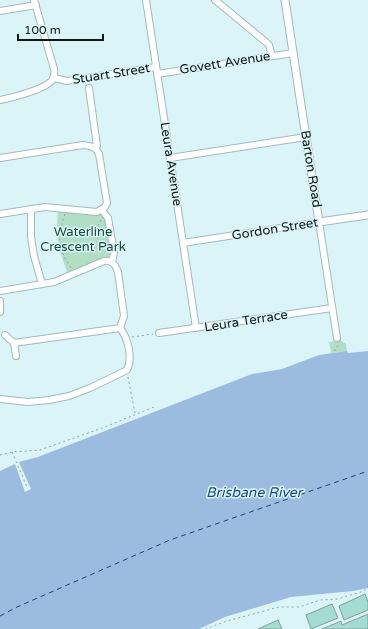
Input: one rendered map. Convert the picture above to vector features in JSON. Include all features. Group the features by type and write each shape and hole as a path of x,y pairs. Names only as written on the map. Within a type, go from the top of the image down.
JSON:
{"street":[{"name":"Leura Avenue","path":"146,0 196,328"},
{"path":"215,0 267,43 272,56"},
{"name":"Barton Road","path":"285,0 338,340"},
{"path":"0,11 35,2 54,69 54,78"},
{"name":"Govett Avenue","path":"157,74 293,53"},
{"name":"Stuart Street","path":"0,100 42,87 49,84 54,78 67,81 156,67"},
{"path":"89,88 96,148 99,154 107,203 103,211"},
{"path":"170,158 306,137"},
{"path":"0,158 83,145 96,148"},
{"path":"0,214 45,207 97,212 103,211"},
{"path":"31,209 31,237 34,256 42,284"},
{"path":"103,211 108,218 114,255 112,262"},
{"name":"Gordon Street","path":"183,243 368,215"},
{"path":"0,291 62,280 104,261 112,262 118,272 124,316 120,328 126,338 130,358 127,370 70,396 28,402 0,399"},
{"path":"0,301 0,312"},
{"name":"Leura Terrace","path":"159,333 332,308"},
{"path":"14,343 120,328"},
{"path":"5,335 14,343 16,356"}],"path":[{"path":"66,209 59,230 60,242 63,255 76,274"},
{"path":"103,211 94,233 110,256 114,255"},
{"path":"126,338 159,333"},
{"path":"336,351 335,348 339,345 338,340"},
{"path":"127,370 136,414"},
{"path":"0,455 12,452 40,450 154,407"},
{"path":"12,452 27,487"},
{"path":"205,629 227,621 279,607 299,607 320,600 338,599 364,591 368,586"}],"green space":[{"name":"Waterline Crescent Park","path":"58,210 98,214 107,219 112,254 68,274 58,243"},
{"path":"340,340 346,344 347,351 331,353 329,342"}],"water":[{"name":"Brisbane River","path":"347,351 348,353 368,351 368,588 353,591 291,597 225,617 199,629 0,629 0,471 19,462 38,457 252,374 282,369 319,355"}],"pier":[{"path":"19,462 31,489 25,492 15,464"}],"building":[{"path":"365,594 368,602 368,610 344,620 339,606"},
{"path":"332,604 338,618 311,629 306,615"},
{"path":"368,614 368,629 322,629 341,621 342,625"},
{"path":"278,620 282,629 258,629"}],"ferry route":[{"path":"0,616 17,607 170,540 368,471"}]}
